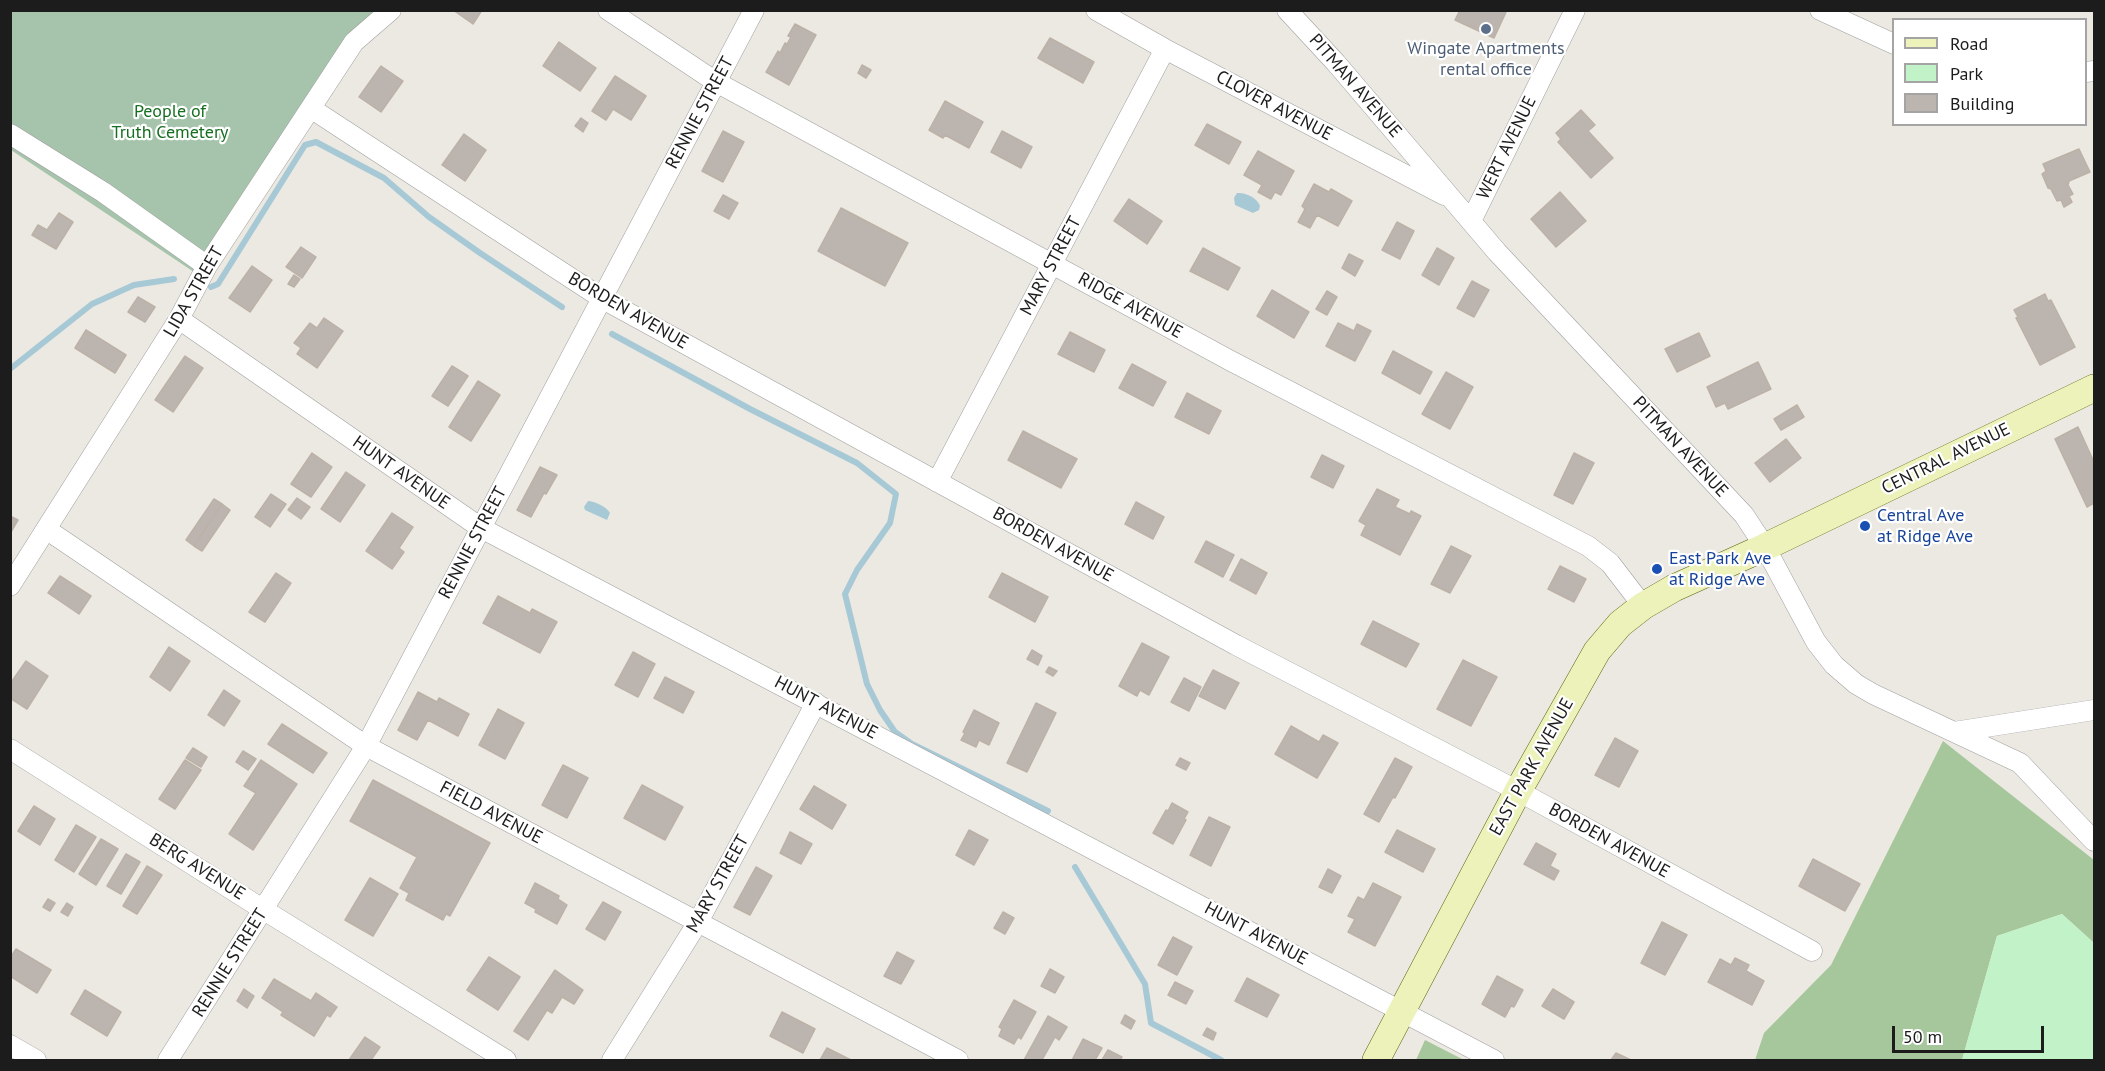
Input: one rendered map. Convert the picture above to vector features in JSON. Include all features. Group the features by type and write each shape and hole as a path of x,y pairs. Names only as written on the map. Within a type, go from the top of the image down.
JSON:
{"street":[{"name":"LIDA STREET","path":"10,586 179,319 207,266 354,42 391,10"},
{"name":"RIDGE AVENUE","path":"608,10 717,82 1231,361 1588,546 1610,563 1643,606"},
{"name":"RENNIE STREET","path":"168,1060 366,746 754,10"},
{"name":"CLOVER AVENUE","path":"1096,10 1165,49 1452,200"},
{"name":"PITMAN AVENUE","path":"1287,10 1336,63 1505,261 1744,515 1765,547 1816,642 1834,665 1856,684 1874,694 2020,763 2094,841"},
{"name":"WERT AVENUE","path":"1471,221 1575,10"},
{"path":"1820,10 1892,44"},
{"name":"MARY STREET","path":"937,482 1165,49"},
{"name":"BORDEN AVENUE","path":"312,109 603,299 1236,645 1518,791 1812,951"},
{"path":"10,134 103,192 207,266"},
{"name":"HUNT AVENUE","path":"179,319 481,528 1494,1060"},
{"name":"CENTRAL AVENUE","path":"1765,547 2094,388"},
{"name":"FIELD AVENUE","path":"46,529 366,746 958,1060"},
{"name":"EAST PARK AVENUE","path":"1377,1060 1518,791 1597,651 1620,624 1643,606 1674,588 1765,547"},
{"name":"MARY STREET","path":"612,1060 698,922 816,703"},
{"path":"1954,732 2094,710"},
{"name":"BERG AVENUE","path":"10,749 506,1060"},
{"path":"10,1045 36,1060"}],"green space":[{"name":"People of Truth Cemetery","path":"10,11 385,11 203,278 11,150"},
{"path":"1943,741 2094,860 2094,943 2062,914 1997,936 1962,1060 1755,1060 1764,1033 1831,965"},
{"path":"2062,914 2094,943 2094,1060 1962,1060 1997,936"},
{"path":"1425,1040 1464,1060 1416,1060"}],"water":[{"path":"1237,193 1244,193 1254,198 1259,203 1259,210 1253,213 1235,205 1234,198"},
{"path":"588,501 600,505 610,513 607,520 585,510 584,507"}],"building":[{"path":"453,10 482,10 473,24"},
{"name":"Wingate Apartments rental office","path":"1460,10 1507,10 1494,38 1455,20"},
{"path":"795,24 816,35 789,85 766,72 778,51 780,53 785,43 787,44 791,37 788,36"},
{"path":"1050,38 1094,62 1083,83 1038,58"},
{"path":"559,42 596,68 580,91 543,66"},
{"path":"862,65 871,70 866,78 858,73"},
{"path":"381,66 403,81 381,112 359,97"},
{"path":"615,76 646,96 631,120 613,109 606,120 592,111"},
{"path":"945,101 983,122 969,148 945,135 943,138 929,130"},
{"path":"1581,110 1595,125 1588,131 1613,158 1591,178 1558,142 1561,139 1556,133"},
{"path":"581,118 588,123 583,132 575,126"},
{"path":"1207,124 1241,142 1229,164 1195,145"},
{"path":"723,131 744,142 723,182 702,171"},
{"path":"1002,131 1032,147 1021,168 991,152"},
{"path":"464,134 486,150 465,181 442,165"},
{"path":"2079,149 2090,172 2069,181 2068,185 2073,194 2069,196 2072,202 2064,207 2061,200 2057,201 2051,189 2048,188 2042,174 2046,171 2043,164"},
{"path":"1258,151 1294,171 1281,195 1275,192 1271,199 1258,192 1262,185 1244,175"},
{"path":"1314,184 1329,192 1331,189 1352,201 1338,226 1317,215 1310,228 1298,222 1305,209 1302,206"},
{"path":"1560,192 1586,221 1556,247 1531,219"},
{"path":"723,195 738,203 729,219 714,211"},
{"path":"1129,199 1162,221 1147,244 1114,221"},
{"path":"841,208 908,243 885,286 818,251"},
{"path":"59,213 73,222 56,249 32,235 38,225 47,230"},
{"path":"1397,222 1414,231 1400,259 1382,250"},
{"path":"301,247 316,257 302,278 286,267"},
{"path":"1203,248 1240,268 1228,290 1190,271"},
{"path":"1437,248 1454,258 1439,285 1422,275"},
{"path":"1349,254 1363,261 1355,276 1342,268"},
{"path":"252,266 272,280 250,312 229,298"},
{"path":"294,275 300,279 294,287 288,284"},
{"path":"1472,281 1489,290 1474,317 1457,308"},
{"path":"1272,290 1309,312 1294,338 1257,316"},
{"path":"1327,291 1337,297 1327,315 1316,309"},
{"path":"2045,294 2048,301 2051,300 2075,347 2040,365 2014,310"},
{"path":"138,297 155,307 145,322 128,312"},
{"path":"324,318 343,331 317,368 297,354 301,348 294,343 310,323 317,328"},
{"path":"1338,323 1354,331 1357,324 1371,331 1355,361 1326,346"},
{"path":"86,330 126,355 115,373 75,348"},
{"path":"1070,332 1105,350 1094,372 1058,354"},
{"path":"1699,333 1710,356 1677,372 1665,349"},
{"path":"1393,351 1432,372 1420,394 1382,373"},
{"path":"185,356 203,368 173,412 155,400"},
{"path":"1758,362 1771,389 1728,409 1725,403 1716,407 1707,387"},
{"path":"1132,364 1166,382 1153,406 1119,388"},
{"path":"452,366 468,376 448,406 432,396"},
{"path":"1446,372 1473,387 1450,429 1422,414"},
{"path":"478,381 500,395 471,441 449,427"},
{"path":"1187,393 1221,411 1209,434 1175,417"},
{"path":"1797,405 1804,417 1781,430 1774,419"},
{"path":"2078,427 2094,462 2094,503 2087,507 2055,439"},
{"path":"1023,431 1077,459 1061,488 1008,460"},
{"path":"1786,439 1801,458 1770,482 1755,463"},
{"path":"312,453 332,467 311,497 291,484"},
{"path":"1574,453 1594,463 1573,504 1554,495"},
{"path":"1322,455 1344,466 1333,488 1311,477"},
{"path":"540,467 557,475 531,517 517,510"},
{"path":"346,472 365,485 340,522 321,509"},
{"path":"1377,489 1399,500 1395,507 1421,516 1400,555 1361,535 1366,525 1359,521"},
{"path":"271,494 286,504 270,527 255,517"},
{"path":"297,498 310,507 301,519 288,510"},
{"path":"214,499 222,504 194,546 186,540"},
{"path":"1136,502 1164,517 1153,539 1125,524"},
{"path":"222,504 230,510 202,551 194,546"},
{"path":"392,513 413,527 399,548 404,552 392,569 366,551"},
{"path":"10,516 18,520 11,532 10,532"},
{"path":"1206,541 1234,555 1223,577 1195,562"},
{"path":"1451,546 1471,556 1450,593 1431,584"},
{"path":"1241,559 1267,573 1256,594 1230,580"},
{"path":"1560,566 1586,579 1574,602 1548,589"},
{"path":"276,573 291,583 265,622 249,612"},
{"path":"1002,573 1048,597 1035,622 989,597"},
{"path":"60,576 91,596 79,614 48,593"},
{"path":"498,596 530,613 532,609 557,622 540,653 483,623"},
{"path":"1373,621 1419,644 1406,667 1361,644"},
{"path":"1142,643 1169,657 1149,695 1140,690 1137,696 1119,686"},
{"path":"169,647 190,661 170,691 150,677"},
{"path":"1032,650 1042,656 1038,665 1027,659"},
{"path":"633,652 655,664 638,697 615,685"},
{"path":"1463,660 1497,677 1471,726 1437,709"},
{"path":"26,661 48,676 27,709 10,698 10,684"},
{"path":"1049,667 1057,671 1053,676 1046,672"},
{"path":"1213,670 1239,683 1225,709 1199,696"},
{"path":"665,677 694,692 683,713 654,698"},
{"path":"1184,678 1201,687 1189,711 1171,702"},
{"path":"224,690 240,701 224,726 208,715"},
{"path":"418,692 437,702 439,698 469,714 458,736 428,720 417,740 398,730"},
{"path":"1036,703 1056,713 1027,772 1007,763"},
{"path":"498,709 524,723 505,759 479,745"},
{"path":"974,710 999,723 989,745 979,740 976,747 961,740"},
{"path":"282,724 327,753 313,773 268,744"},
{"path":"1291,726 1319,742 1323,735 1338,743 1317,778 1275,754"},
{"path":"1615,738 1638,751 1619,787 1595,775"},
{"path":"193,748 207,757 201,767 186,758"},
{"path":"243,751 256,759 248,770 236,762"},
{"path":"1180,758 1190,763 1186,770 1176,765"},
{"path":"1395,758 1412,767 1379,822 1364,814"},
{"path":"185,760 201,770 175,809 159,799"},
{"path":"261,760 297,784 253,850 229,834 256,793 244,786"},
{"path":"563,765 588,778 567,818 542,805"},
{"path":"373,780 490,843 450,916 446,914 443,920 406,900 409,893 400,888 417,857 350,821"},
{"path":"642,785 683,807 665,840 624,818"},
{"path":"814,786 846,805 832,829 800,809"},
{"path":"1172,803 1188,812 1173,844 1153,833"},
{"path":"34,806 55,819 40,845 18,831"},
{"path":"1209,817 1230,827 1211,866 1190,855"},
{"path":"76,825 96,837 74,872 55,860"},
{"path":"969,830 988,840 974,865 956,855"},
{"path":"1397,830 1435,849 1423,872 1385,852"},
{"path":"790,832 812,844 801,864 780,853"},
{"path":"101,839 118,849 96,885 79,874"},
{"path":"1536,843 1556,854 1550,866 1559,871 1554,880 1524,864"},
{"path":"126,854 140,862 121,894 107,886"},
{"path":"1813,859 1860,884 1845,911 1799,886"},
{"path":"147,866 162,875 137,914 123,906"},
{"path":"756,867 772,876 750,915 734,907"},
{"path":"1328,869 1341,876 1332,893 1319,887"},
{"path":"370,878 398,894 373,936 345,920"},
{"path":"535,883 559,896 558,899 567,905 557,924 535,912 536,909 525,903"},
{"path":"1373,883 1401,897 1375,946 1348,932 1355,919 1348,916 1358,897 1364,900"},
{"path":"48,899 55,903 50,911 43,907"},
{"path":"603,902 621,912 605,940 586,929"},
{"path":"67,903 73,907 68,916 61,912"},
{"path":"1003,912 1014,918 1005,934 994,928"},
{"path":"1662,922 1687,935 1665,975 1641,963"},
{"path":"1173,937 1192,947 1177,975 1158,965"},
{"path":"16,949 51,970 37,993 10,976 10,958"},
{"path":"897,952 914,961 901,984 884,976"},
{"path":"489,957 520,977 498,1010 467,990"},
{"path":"1735,958 1749,965 1746,971 1764,981 1752,1005 1708,982 1720,959 1731,965"},
{"path":"1050,969 1064,977 1055,993 1041,986"},
{"path":"555,970 583,990 574,1004 562,997 552,1013 547,1010 528,1040 514,1031"},
{"path":"1497,976 1523,990 1514,1007 1511,1006 1505,1017 1482,1004"},
{"path":"1247,978 1279,995 1267,1017 1235,1001"},
{"path":"274,979 311,1001 316,993 337,1007 330,1017 327,1015 314,1036 281,1015 283,1012 262,998"},
{"path":"1175,982 1193,991 1186,1004 1168,995"},
{"path":"244,989 254,996 247,1008 237,1001"},
{"path":"1553,989 1574,1002 1564,1019 1542,1006"},
{"path":"85,990 121,1012 107,1036 71,1014"},
{"path":"1014,1000 1036,1012 1021,1039 1018,1037 1014,1044 999,1036 1002,1029 999,1027"},
{"path":"782,1012 815,1029 803,1053 770,1036"},
{"path":"1125,1015 1135,1021 1131,1029 1121,1023"},
{"path":"1048,1016 1067,1027 1059,1040 1055,1037 1042,1060 1024,1060"},
{"path":"1207,1028 1216,1033 1213,1040 1203,1035"},
{"path":"365,1037 380,1047 371,1060 349,1060"},
{"path":"1083,1039 1102,1048 1095,1060 1072,1060"},
{"path":"827,1048 851,1060 820,1060"},
{"path":"1108,1050 1122,1057 1120,1060 1102,1060"},
{"path":"1616,1053 1631,1060 1611,1060"}],"waterway":[{"path":"211,287 218,284 305,145 316,142 384,178 429,217 562,307"},
{"path":"10,369 92,304 134,285 174,279"},
{"path":"612,334 750,409 857,463 896,494 890,523 857,570 845,594 867,684 880,710 895,732 912,744 1048,811"},
{"path":"1075,867 1145,984 1151,1023 1221,1060"}],"place":[{"name":"Wingate Apartments rental office","path":"1486,29"},
{"name":"Central Ave at Ridge Ave","path":"1865,526"},
{"name":"East Park Ave at Ridge Ave","path":"1657,569"}]}
